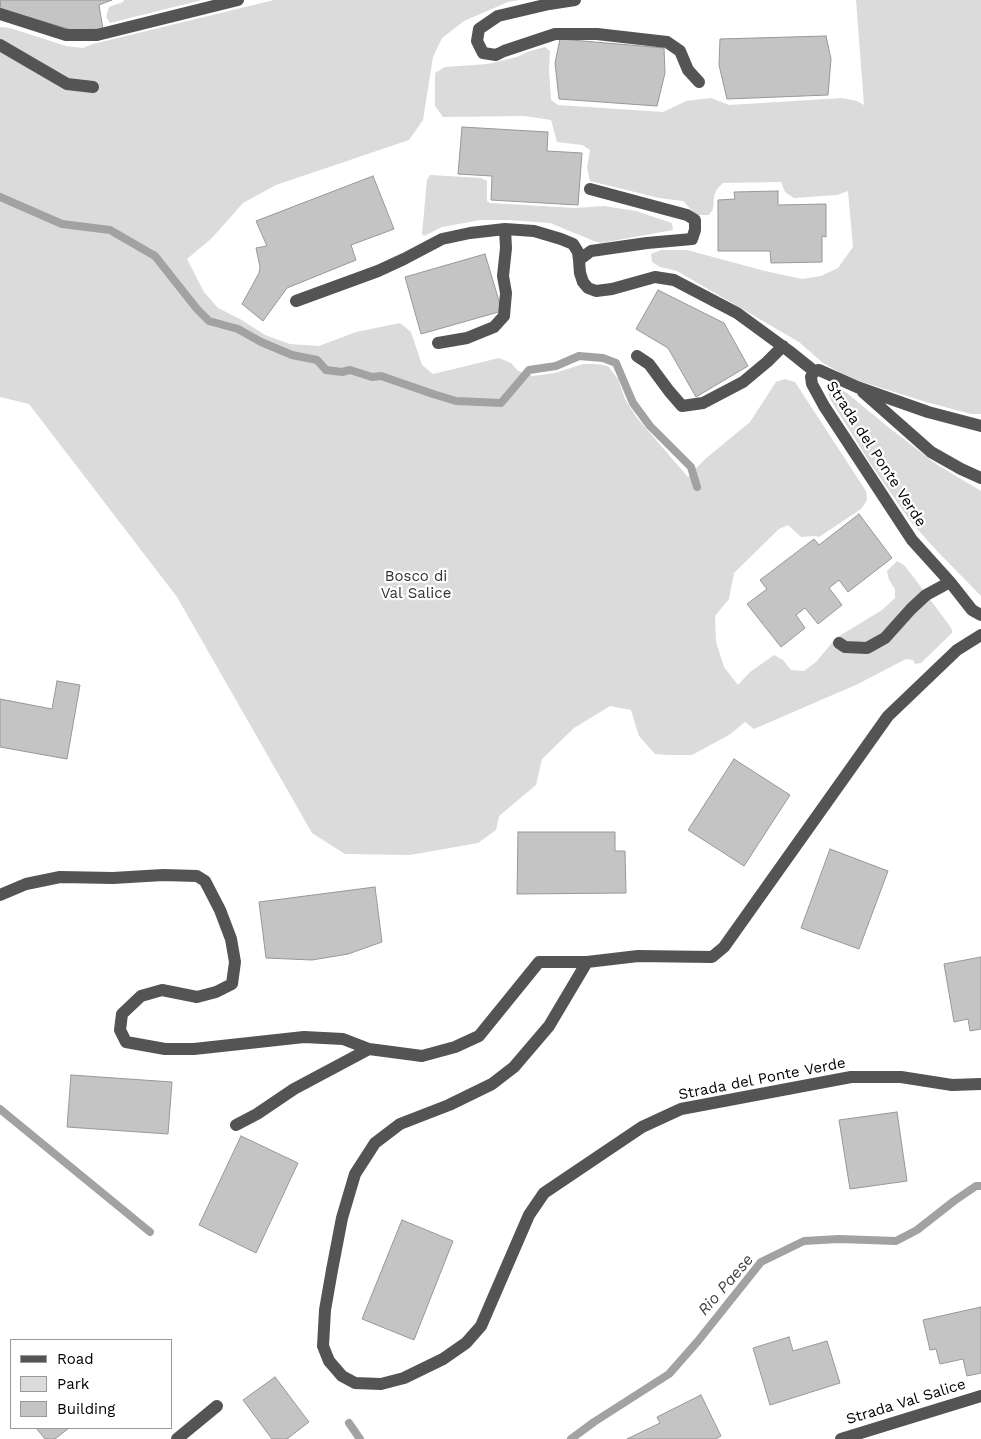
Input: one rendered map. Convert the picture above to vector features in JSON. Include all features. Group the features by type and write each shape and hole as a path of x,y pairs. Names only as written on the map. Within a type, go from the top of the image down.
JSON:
{"street":[{"path":"0,14 66,35 97,35 238,0"},
{"path":"575,0 498,16 479,28 477,41 483,53 496,55 504,50 555,34 597,34 667,42 680,51 688,70 699,82"},
{"path":"0,45 67,84 93,87"},
{"path":"580,260 591,251 692,239 695,230 695,220 687,215 590,189"},
{"path":"438,343 467,338 494,327 504,316 506,293 503,276 506,248 505,229"},
{"path":"296,301 378,271 442,239 470,233 505,229 534,231 573,244 578,252 583,282 588,288 596,291 612,289 655,277 674,280 736,313 783,346 814,371"},
{"path":"637,356 649,364 682,406 703,403 743,382 783,346"},
{"name":"Strada del Ponte Verde","path":"981,426 928,412 858,387 819,370 814,371 811,377 812,384 849,444 912,540 950,582 972,610 981,615"},
{"path":"858,387 931,452 981,478"},
{"path":"839,643 845,647 867,648 886,638 911,609 926,596 950,582"},
{"path":"0,895 26,884 60,877 113,878 164,875 197,876 205,881 220,910 231,939 236,962 232,984 216,992 197,997 162,990 141,996 122,1014 120,1030 126,1042 164,1049 194,1049 304,1037 343,1039 370,1049 422,1056 456,1047 479,1036 539,962 586,962 638,956 712,957 724,947 888,716 956,650 981,635"},
{"name":"Strada del Ponte Verde","path":"586,962 549,1026 514,1067 492,1084 449,1105 400,1124 375,1143 355,1174 342,1218 325,1310 323,1346 329,1361 342,1376 355,1383 381,1384 404,1378 443,1359 466,1343 481,1326 529,1215 544,1193 642,1127 681,1109 850,1077 901,1077 952,1086 981,1084"},
{"path":"236,1125 257,1114 294,1089 370,1049"},
{"name":"Strada Val Salice","path":"841,1439 981,1396"},
{"path":"177,1439 217,1406"}],"green space":[{"path":"124,0 202,0 110,23 106,17 109,7"},
{"name":"Bosco di Val Salice","path":"274,0 519,0 508,2 464,21 442,38 433,57 423,120 409,140 276,185 243,203 212,238 187,259 204,292 218,308 265,335 290,344 319,346 356,332 400,323 411,332 422,365 433,374 499,358 511,363 518,371 533,376 555,373 583,364 608,366 618,379 625,399 637,418 688,477 704,460 750,422 776,382 785,379 795,382 866,491 867,500 861,509 819,537 801,537 788,525 779,529 734,573 729,599 715,616 716,642 724,667 738,685 750,672 774,655 783,660 791,670 804,671 816,662 836,638 882,610 895,598 895,589 889,580 887,571 897,561 904,565 915,579 949,625 952,633 921,663 915,664 913,660 906,659 858,684 754,729 745,722 729,735 692,755 655,754 639,736 631,710 610,706 574,728 542,759 536,785 499,816 496,830 478,843 410,855 345,854 312,833 177,597 29,404 0,397 0,27 10,28 66,46 83,48"},
{"path":"856,0 981,0 981,414 971,414 926,402 850,378 823,363 799,342 677,271 660,267 652,262 651,254 661,250 687,250 802,279 821,276 838,268 853,247 848,191 837,195 794,198 785,192 781,182 723,183 717,189 714,196 713,209 709,215 696,215 683,201 659,198 590,181 587,168 590,150 582,145 557,142 551,120 524,116 443,117 435,106 435,73 445,67 488,64 517,57 545,47 550,51 551,100 558,105 663,112 686,101 711,98 729,105 842,98 857,101 864,105"},
{"path":"430,175 481,178 487,181 487,201 490,203 575,208 604,206 636,211 672,223 673,230 601,243 550,223 481,220 442,227 424,236 422,234 427,180"},
{"path":"832,388 838,388 847,393 936,464 981,491 981,596 911,522 872,466 830,399 828,391"}],"building":[{"path":"0,0 112,0 99,5 103,29 72,30 1,9"},
{"path":"826,36 831,59 828,95 727,99 719,65 720,39"},
{"path":"560,39 664,48 665,73 657,106 559,99 555,63"},
{"path":"462,127 548,132 547,151 582,153 578,205 491,200 492,176 458,174"},
{"path":"373,176 394,229 351,245 356,260 287,288 263,321 242,304 259,273 260,267 256,248 267,246 256,221"},
{"path":"778,191 778,205 826,204 826,237 822,236 822,262 771,263 770,251 718,251 718,200 735,199 734,192"},
{"path":"485,254 502,311 421,334 405,277"},
{"path":"658,290 724,323 748,366 696,397 668,348 636,329"},
{"path":"859,514 892,558 848,592 839,580 829,588 842,605 818,624 805,608 796,615 805,628 781,647 747,604 767,589 760,580 814,539 819,545"},
{"path":"57,681 80,685 67,759 0,747 0,699 52,709"},
{"path":"734,759 790,795 744,866 688,830"},
{"path":"518,832 615,832 615,851 625,851 626,893 517,894"},
{"path":"830,849 888,871 859,949 801,928"},
{"path":"375,887 382,942 348,954 312,960 266,958 259,902"},
{"path":"981,957 981,1029 970,1031 968,1019 954,1022 944,964"},
{"path":"71,1075 172,1082 168,1134 67,1127"},
{"path":"897,1112 907,1181 850,1189 839,1120"},
{"path":"241,1136 298,1163 256,1253 199,1225"},
{"path":"402,1220 453,1241 414,1340 362,1319"},
{"path":"981,1307 981,1373 967,1376 963,1359 940,1364 936,1349 930,1350 923,1320"},
{"path":"789,1337 793,1351 827,1341 840,1383 770,1405 753,1348"},
{"path":"275,1377 309,1422 287,1439 272,1439 243,1400"},
{"path":"701,1395 721,1436 716,1439 627,1439 660,1423 657,1417"},
{"path":"37,1429 68,1429 55,1439 45,1439"}],"waterway":[{"path":"0,197 62,224 110,230 155,256 197,309 209,321 238,329 261,342 292,355 317,360 326,370 342,372 350,370 372,377 381,376 456,401 501,403 529,370 556,366 579,356 603,358 616,363 633,403 650,426 691,467 697,487"},
{"path":"0,1109 150,1232"},
{"name":"Rio Paese","path":"571,1439 669,1374 761,1262 804,1241 839,1239 896,1241 917,1230 976,1186 981,1186"},
{"path":"349,1423 360,1439"}]}
